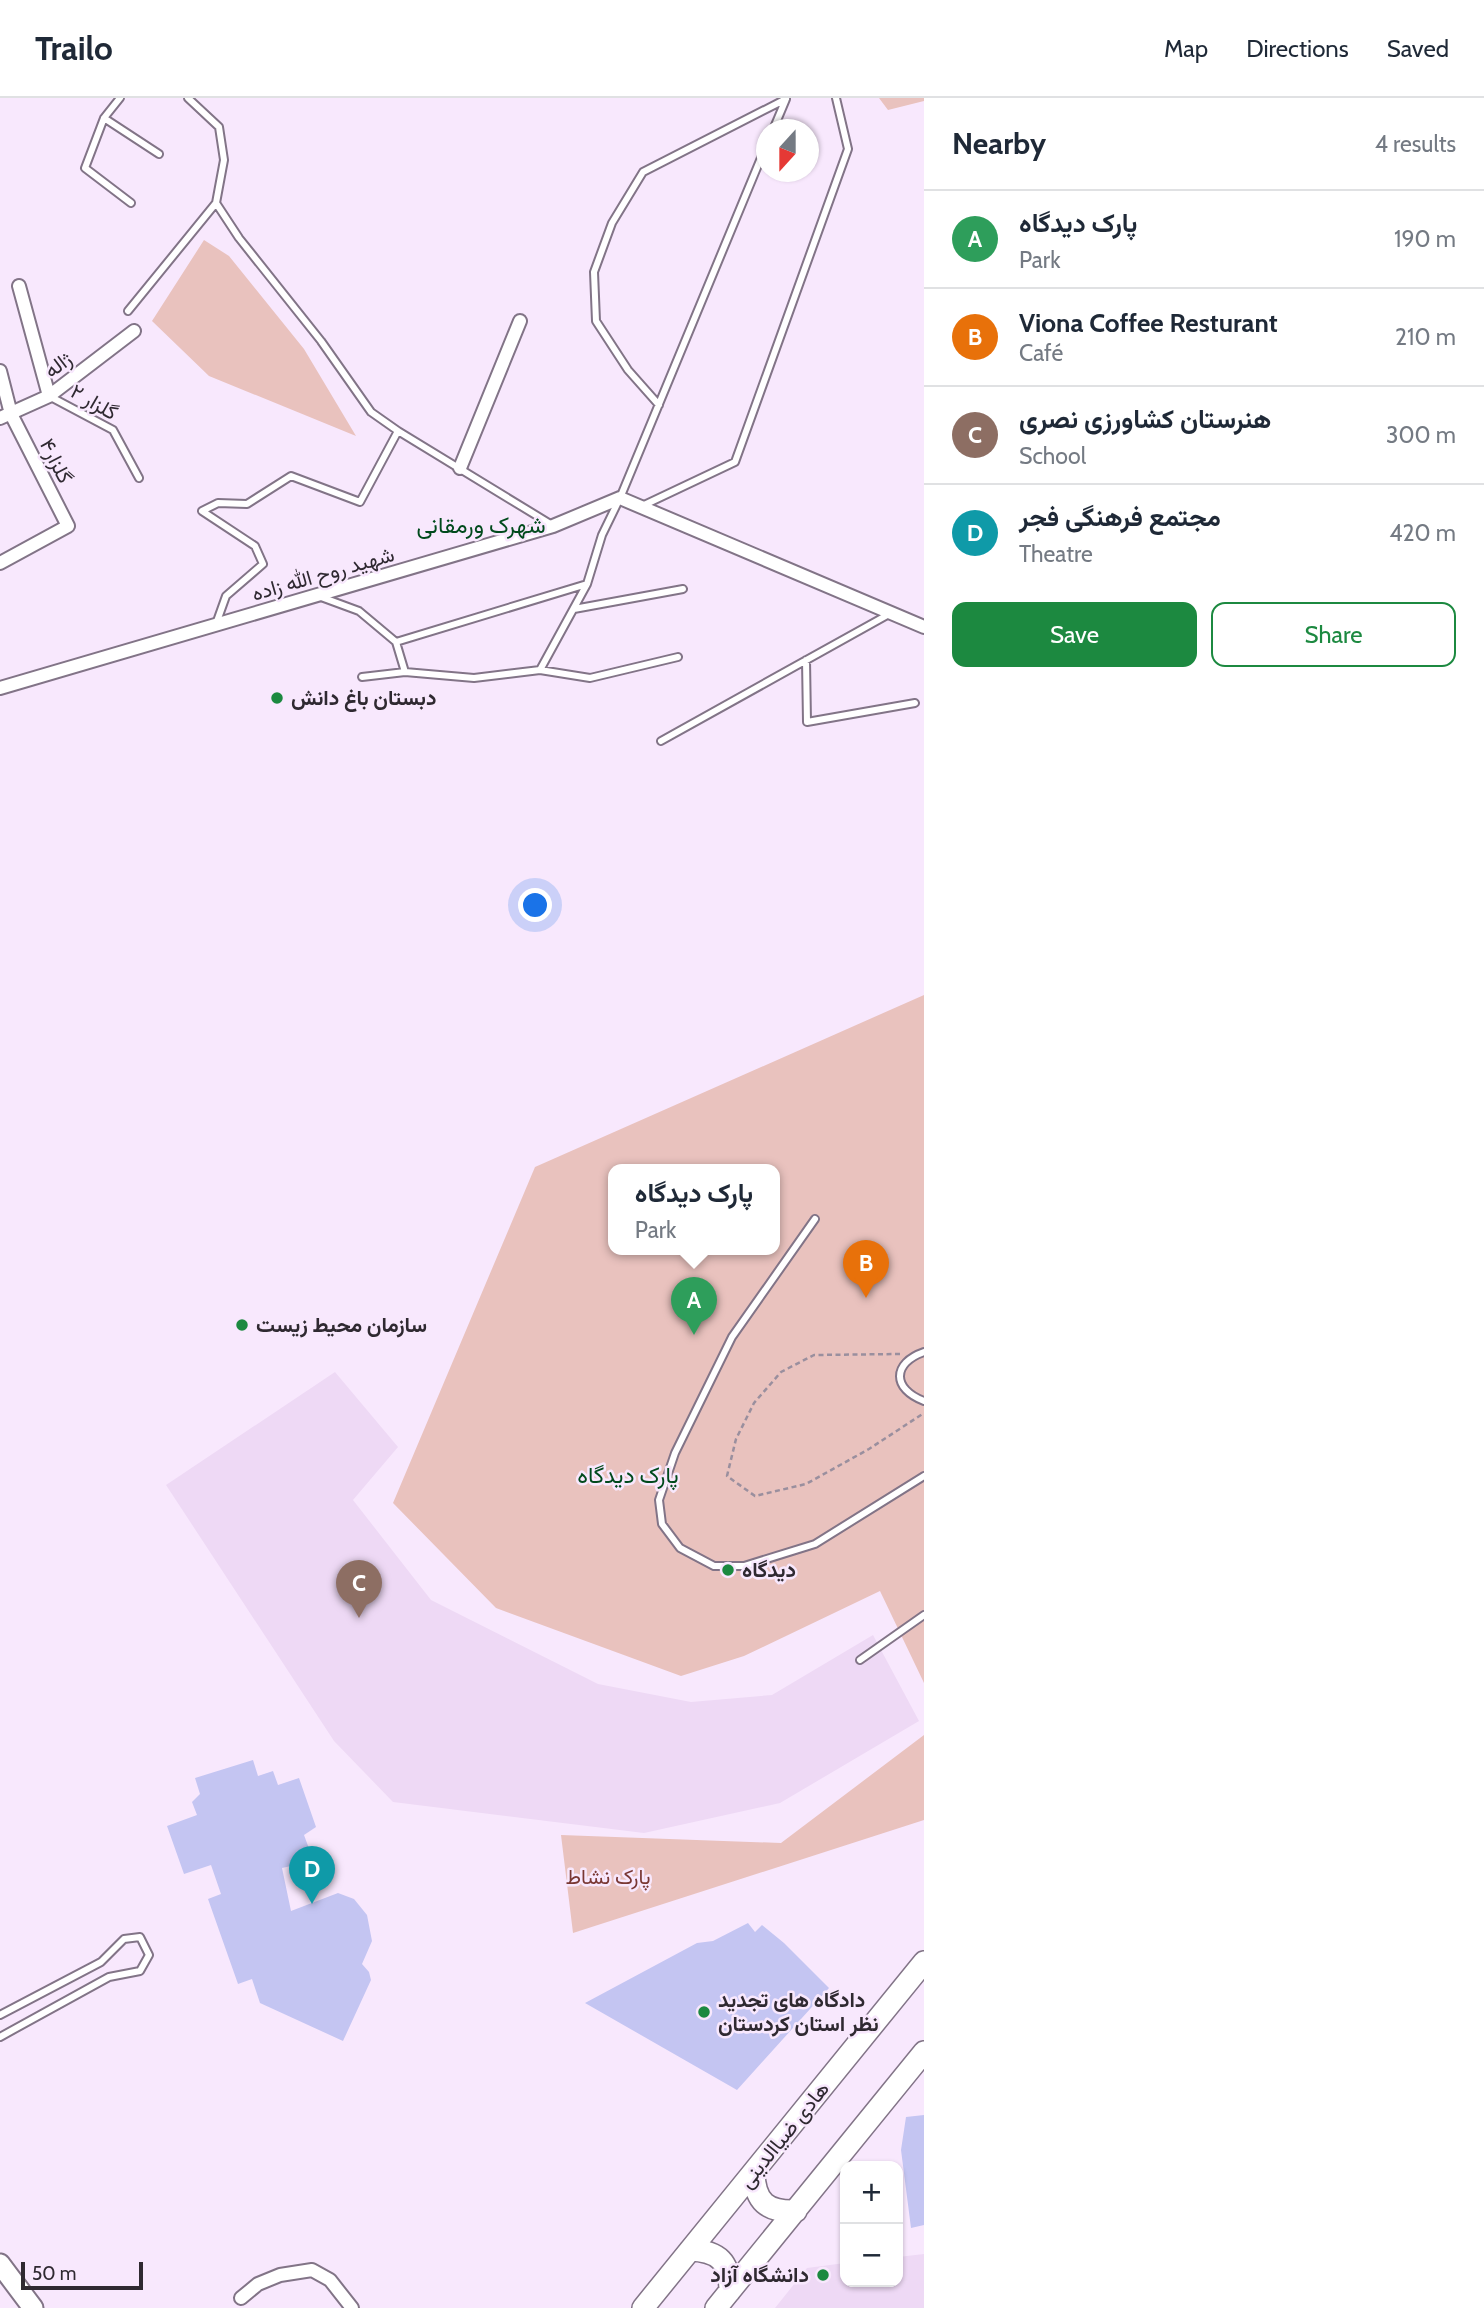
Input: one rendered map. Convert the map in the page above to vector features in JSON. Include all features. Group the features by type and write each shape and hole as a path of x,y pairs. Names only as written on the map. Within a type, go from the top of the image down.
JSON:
{"main road":[{"name":"هادی ضیاالدینی","path":"643,2308 924,1962"},
{"path":"723,2300 920,2060"},
{"path":"754,2173 754,2190 764,2204 779,2212 796,2211"},
{"path":"690,2250 707,2251 722,2260 730,2275 723,2300"},
{"path":"0,2263 33,2308"}],"street":[{"path":"19,286 49,396"},
{"path":"460,468 520,321"},
{"name":"ژاله","path":"5,416 49,396 134,331"},
{"name":"گلزار۴","path":"0,371 5,416 68,526 0,563"},
{"path":"620,498 924,627"},
{"name":"شهید روح الله زاده","path":"0,688 553,526 620,498"},
{"path":"241,2298 258,2284 280,2275 312,2270 330,2280 352,2308"}],"lane":[{"path":"120,98 104,118 85,168 131,203"},
{"path":"128,311 216,203 224,160 219,127 188,98"},
{"path":"777,119 786,98"},
{"path":"659,404 628,370 596,321 594,272 612,223 643,172 786,98"},
{"path":"640,507 735,462 848,149 835,98"},
{"path":"104,118 159,154"},
{"path":"540,670 587,584 602,535 620,498 756,170"},
{"path":"216,203 239,238 321,341 371,412 553,526"},
{"name":"گلزار ۲","path":"49,396 113,430 139,478"},
{"path":"215,626 226,596 262,564 254,546 202,511 218,503 247,504 291,476 360,502 398,431"},
{"path":"396,642 587,584"},
{"path":"574,609 683,589"},
{"path":"318,596 359,611 396,642 405,673"},
{"path":"661,741 891,613"},
{"path":"362,677 405,673 474,678 540,670 590,678 678,657"},
{"path":"806,660 807,722 915,704"},
{"path":"815,1219 732,1337 710,1380 675,1453 659,1500 662,1524 680,1549 714,1566 744,1566 815,1544 924,1476"},
{"path":"922,1352 904,1363 900,1375 903,1388 913,1397 924,1401"},
{"path":"860,1660 924,1615"},
{"path":"0,2014 101,1962 124,1939 140,1937 149,1955 140,1971 110,1977 0,2037"}],"path":[{"path":"922,1352 814,1355 781,1372 754,1403 736,1439 727,1476 755,1496 806,1484 869,1449 924,1413"}],"shaded area":[{"path":"335,1372 398,1447 353,1500 431,1600 598,1684 691,1702 772,1695 873,1635 919,1721 780,1803 644,1833 393,1802 334,1741 166,1485"},
{"name":"دانشگاه آزاد","path":"924,2254 924,2308 775,2308 807,2268 840,2264 840,2287 903,2287 903,2256"}],"green space":[{"path":"879,98 924,98 924,101 888,110"},
{"path":"204,240 229,256 304,349 356,436 209,376 152,321"},
{"name":"پارک دیدگاه","path":"924,995 924,1683 880,1591 744,1656 681,1676 496,1608 393,1503 535,1167"},
{"name":"پارک نشاط","path":"924,1735 924,1820 573,1933 561,1835 781,1843"}],"building":[{"path":"253,1760 258,1776 273,1771 278,1785 299,1778 316,1827 304,1835 311,1854 301,1857 300,1864 282,1868 291,1911 338,1893 354,1899 367,1915 372,1941 362,1964 369,1972 371,1980 343,2041 260,2003 252,1979 238,1984 208,1899 221,1894 211,1865 184,1874 167,1826 197,1815 192,1802 200,1794 195,1778"},
{"name":"دادگاه های تجدید نظر استان کردستان","path":"748,1923 755,1932 762,1925 829,1988 737,2090 585,2003 697,1943 713,1941"},
{"path":"924,2115 924,2225 911,2228 901,2150 906,2117"}],"place":[{"name":"دبستان باغ دانش","path":"277,698"},
{"name":"Viona Coffee Resturant","path":"866,1298"},
{"name":"سازمان محیط زیست","path":"242,1325"},
{"name":"پارک دیدگاه","path":"694,1335"},
{"name":"دیدگاه","path":"728,1570"},
{"name":"هنرستان کشاورزی نصری","path":"359,1618"},
{"name":"مجتمع فرهنگی فجر","path":"312,1904"},
{"name":"دادگاه های تجدید نظر استان کردستان","path":"704,2012"},
{"name":"دانشگاه آزاد","path":"823,2275"}],"district":[{"name":"شهرک ورمقانی","path":"481,525"},
{"name":"پارک دیدگاه","path":"628,1475"}]}
